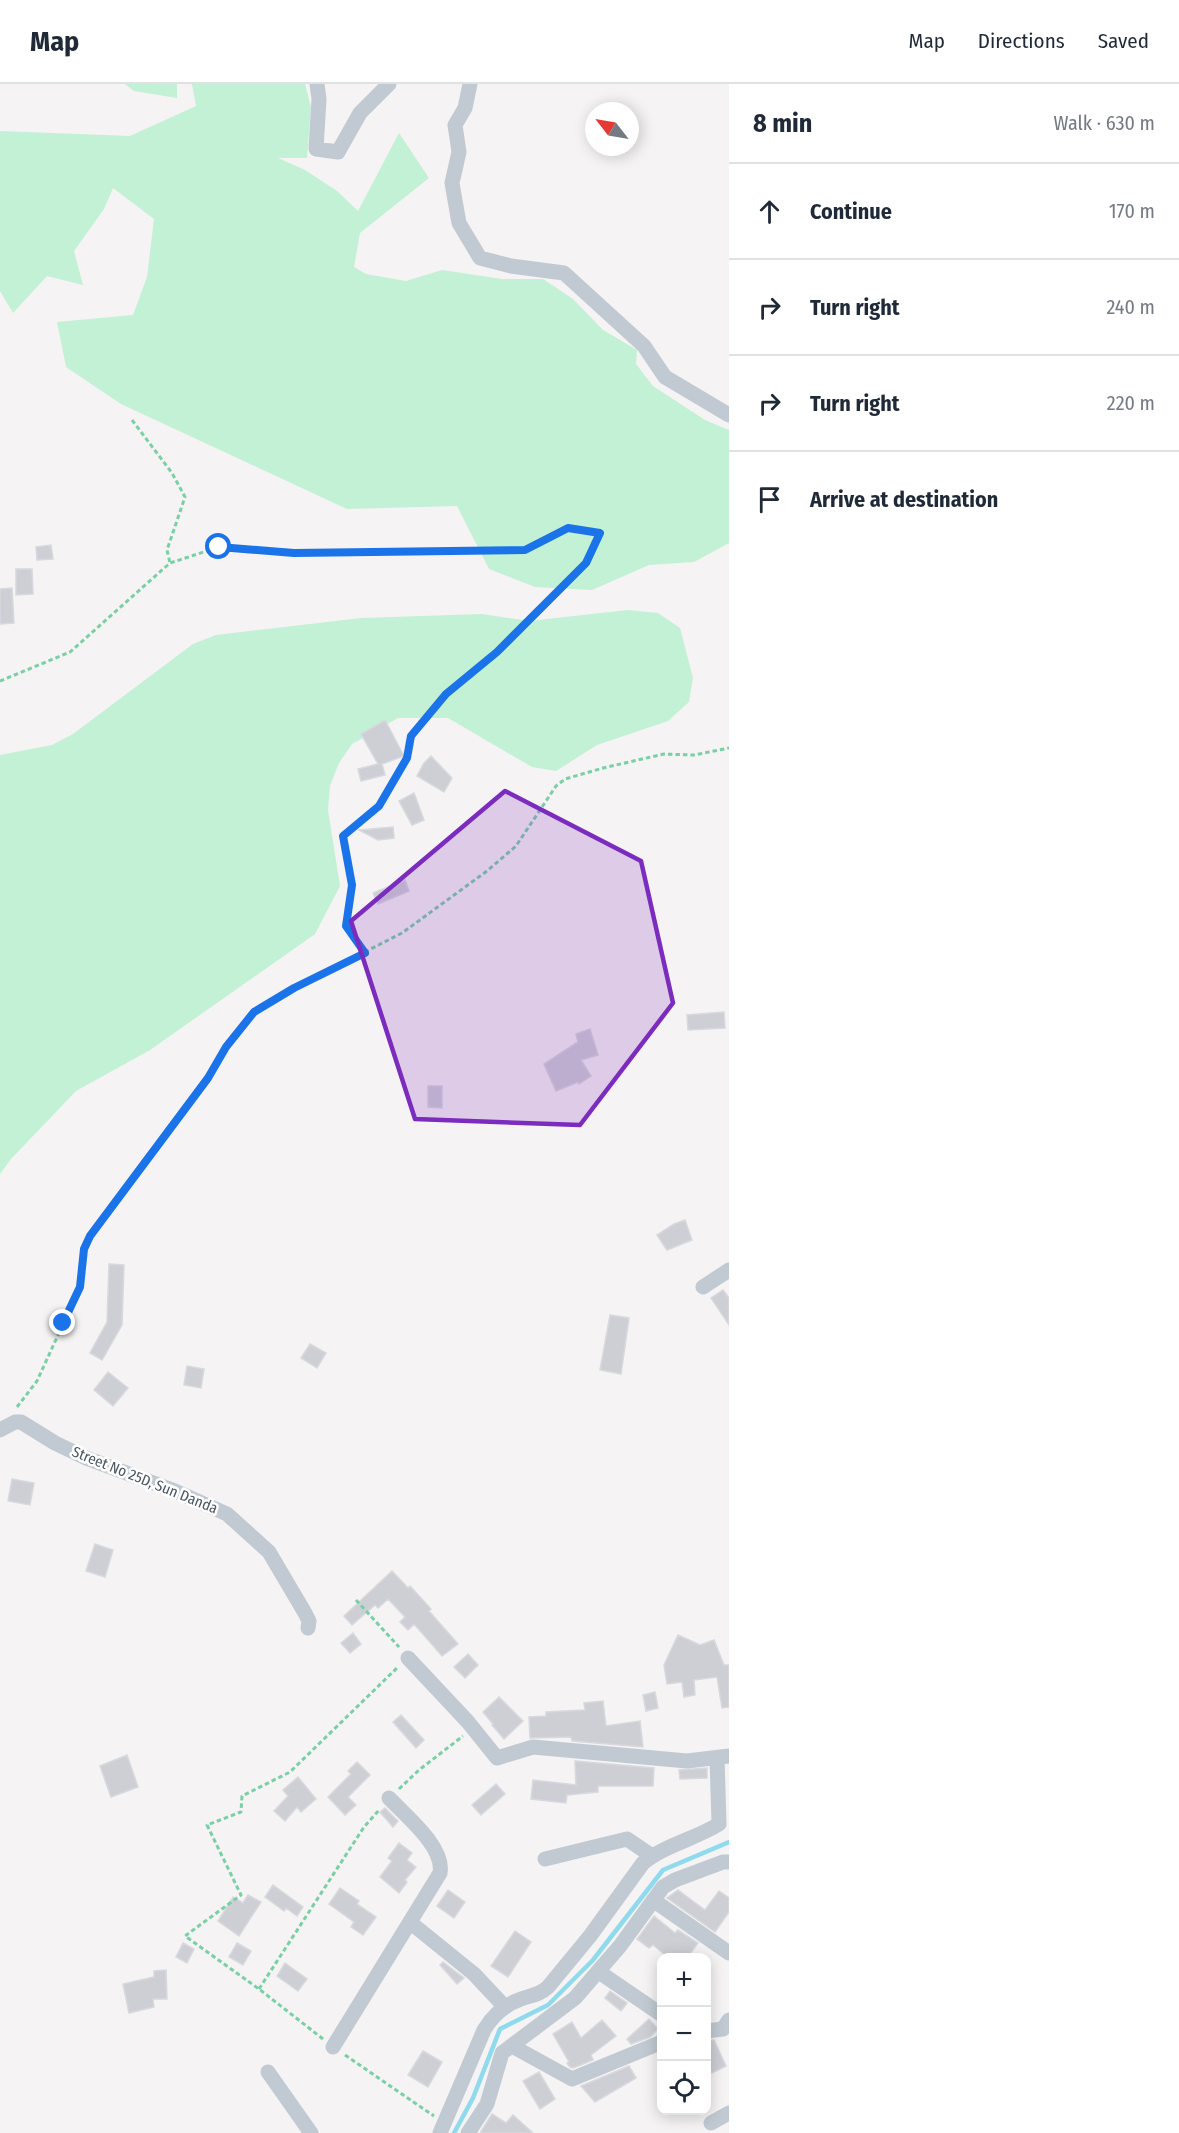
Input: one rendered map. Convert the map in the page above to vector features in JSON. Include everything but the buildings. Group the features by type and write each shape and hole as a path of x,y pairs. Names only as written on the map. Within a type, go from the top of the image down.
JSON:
{"street":[{"path":"317,84 319,99 316,149 338,152 360,113 389,84"},
{"path":"470,84 465,108 455,125 459,152 452,183 459,223 480,258 511,266 564,273 644,346 666,377 729,415"},
{"path":"703,1287 729,1270"},
{"name":"Street No 25D, Sun Danda","path":"0,1430 15,1422 21,1422 55,1443 86,1458 176,1491 227,1514 269,1552 305,1613 309,1621 308,1628"},
{"path":"408,1658 473,1728 497,1758 534,1747 687,1761 723,1757 719,1824 652,1856 643,1863 621,1890 590,1936 548,1987 540,1994 521,1999 505,2007 492,2017 484,2030 442,2129"},
{"path":"333,2047 440,1873 441,1867 436,1851 418,1827 389,1798"},
{"path":"545,1859 627,1839 652,1856"},
{"path":"468,2133 487,2104 502,2053 575,1998 599,1972 663,1887 675,1880 723,1862 729,1862"},
{"path":"653,1900 729,1953"},
{"path":"411,1923 474,1974 505,2007"},
{"path":"599,1972 657,2012"},
{"path":"711,2030 723,2029 729,2020"},
{"path":"512,2046 572,2079 657,2044"},
{"path":"268,2072 311,2133"},
{"path":"711,2123 729,2112"}],"path":[{"path":"132,420 172,473 185,497 167,550 170,563"},
{"path":"0,681 70,652 170,563 219,547 294,553 525,550 568,528 600,533 586,563 497,652 446,694 411,736 407,758 379,806 343,836 352,885 346,926 365,953"},
{"path":"0,1430 37,1382 80,1287 84,1249 90,1236 208,1078 226,1047 254,1012 294,988 402,933 487,871 516,846 556,786 565,779 664,754 694,755 729,748"},
{"path":"356,1600 408,1658 290,1772 243,1796 241,1812 207,1825 241,1895 185,1936 259,1989 442,2129"},
{"path":"259,1989 364,1827 389,1798 419,1770 473,1728"}],"highlighted area":[{"path":"505,791 641,861 673,1003 580,1125 415,1119 351,921"}],"green space":[{"path":"125,84 177,84 177,98 134,91"},
{"path":"192,84 305,84 311,107 307,158 278,158 305,170 337,191 358,211 399,133 429,178 360,233 354,267 366,274 406,281 442,270 502,279 543,279 573,299 603,330 637,350 636,364 653,386 705,420 729,430 729,543 694,562 649,565 592,590 535,587 489,569 457,506 347,509 121,404 66,367 57,322 133,315 147,277 154,219 113,188 104,209 74,251 83,285 47,276 13,313 0,291 0,131 130,136 196,106"},
{"path":"628,610 658,613 680,628 693,678 689,702 668,721 597,745 556,771 532,767 448,718 398,718 352,744 339,763 330,786 328,810 340,886 315,934 150,1050 76,1091 11,1159 0,1174 0,755 52,745 73,734 193,644 216,635 361,618 482,614 529,621"}],"waterway":[{"path":"454,2133 473,2098 500,2029 548,2005 593,1960 663,1870 729,1842"}],"route":[{"path":"63,1323 80,1287 84,1249 90,1236 208,1078 226,1047 254,1012 294,988 365,953 346,926 352,885 343,836 379,806 407,758 411,736 446,694 497,652 586,563 600,533 568,528 525,550 294,553 219,547"}]}
